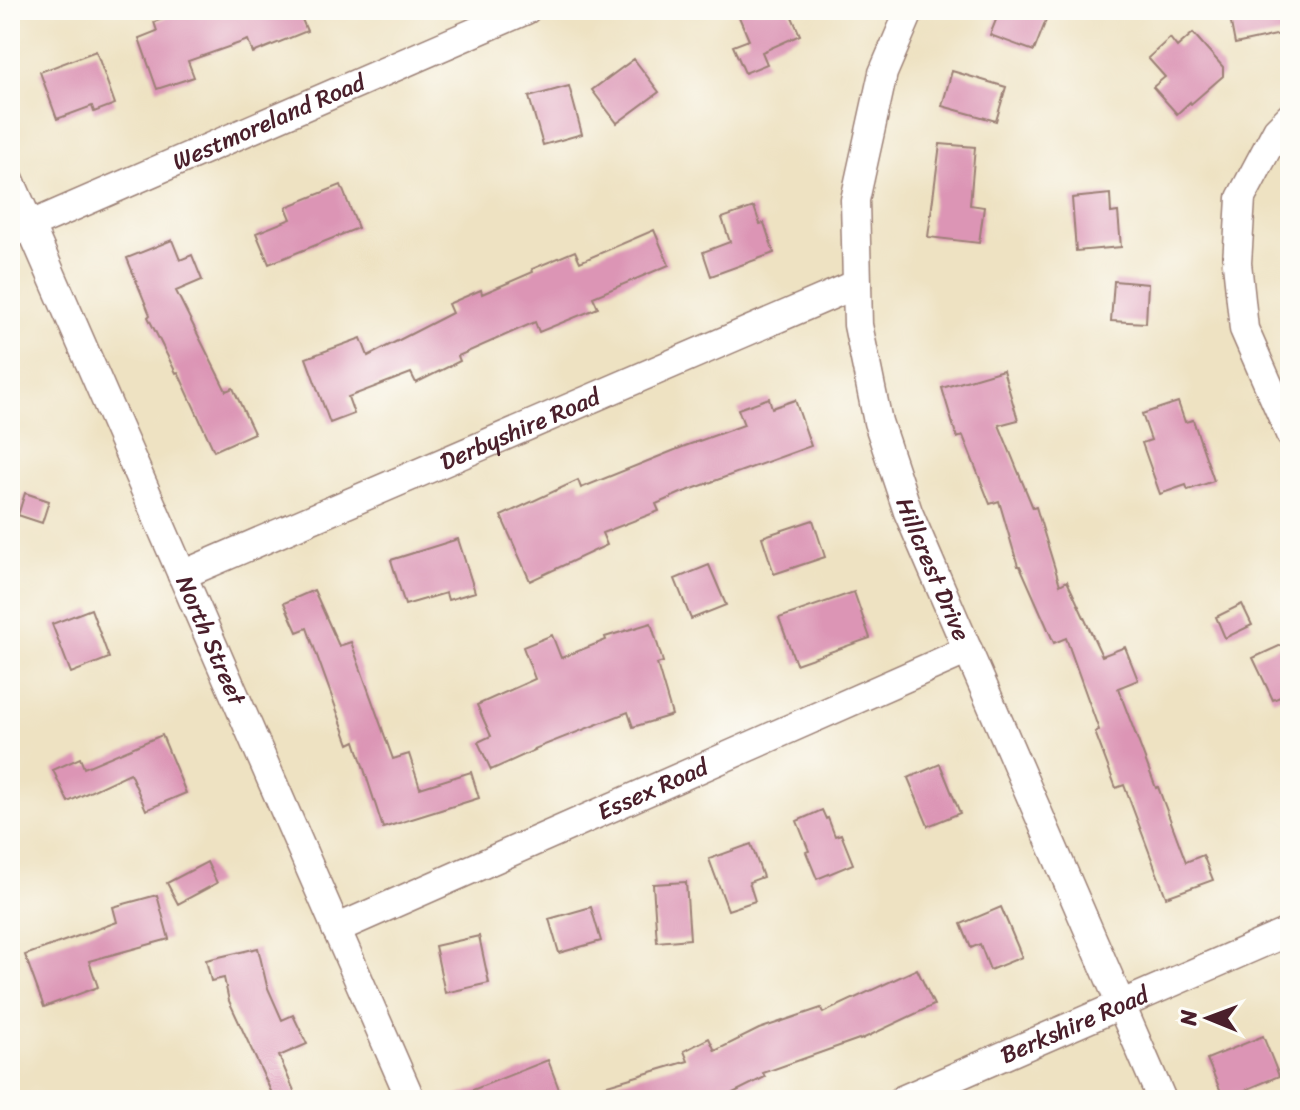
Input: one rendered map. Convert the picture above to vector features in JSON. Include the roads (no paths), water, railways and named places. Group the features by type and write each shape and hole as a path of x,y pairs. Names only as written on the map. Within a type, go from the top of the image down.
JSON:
{"street":[{"name":"Westmoreland Road","path":"20,230 526,10"},
{"name":"Hillcrest Drive","path":"910,10 883,73 855,200 858,325 878,422 908,512 1162,1100"},
{"path":"1290,117 1277,130 1241,198 1237,263 1244,329 1290,434"},
{"name":"North Street","path":"10,180 20,230 182,575 411,1100"},
{"name":"Derbyshire Road","path":"182,575 857,284"},
{"name":"Essex Road","path":"336,929 968,650"},
{"name":"Berkshire Road","path":"902,1100 1290,931"}]}
